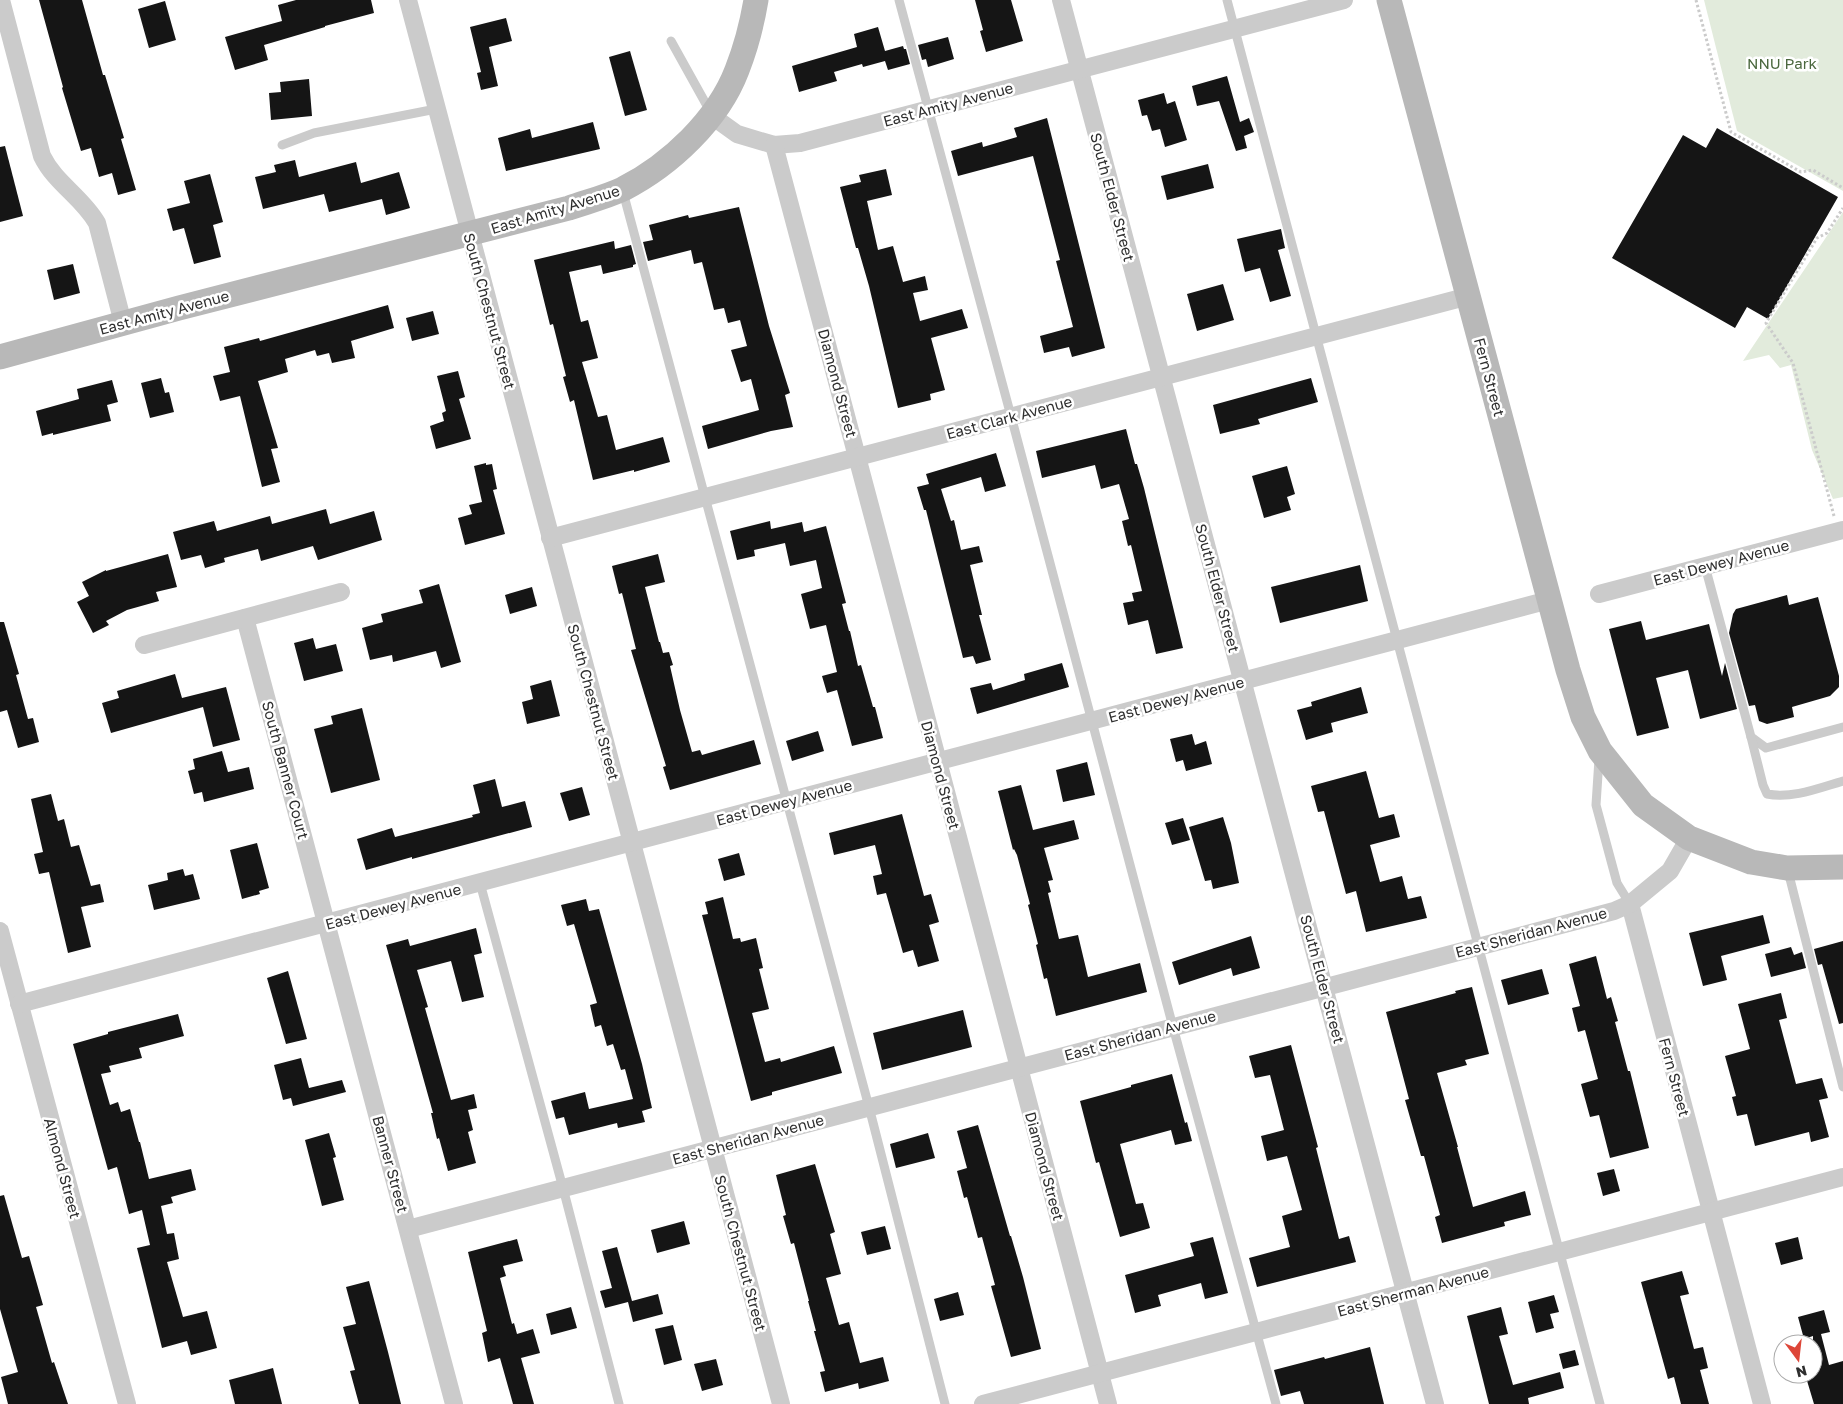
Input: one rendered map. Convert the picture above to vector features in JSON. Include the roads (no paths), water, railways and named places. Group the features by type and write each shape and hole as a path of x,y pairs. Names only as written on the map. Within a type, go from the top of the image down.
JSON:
{"street":[{"path":"1,0 42,156 49,169 98,223 123,323"},
{"name":"South Chestnut Street","path":"408,0 781,1404"},
{"path":"712,116 736,72 750,34 756,0"},
{"name":"South Elder Street","path":"1061,0 1435,1404"},
{"name":"East Amity Avenue","path":"0,358 123,323 569,208 622,189 672,157 712,116 737,134 774,145 800,143 1344,0"},
{"name":"Fern Street","path":"1389,0 1549,600 1583,717 1600,751 1643,805 1689,838"},
{"name":"Diamond Street","path":"774,145 1108,1404"},
{"name":"East Clark Avenue","path":"550,538 1468,296"},
{"name":"East Dewey Avenue","path":"1599,594 1840,530"},
{"path":"144,645 342,592"},
{"name":"East Dewey Avenue","path":"19,1004 1549,600"},
{"name":"South Banner Court","path":"245,618 327,923"},
{"path":"1689,838 1751,862 1787,868 1843,867"},
{"name":"East Sheridan Avenue","path":"408,1229 1614,911 1630,904 1670,872 1689,838"},
{"name":"Fern Street","path":"1630,904 1762,1404"},
{"name":"Banner Street","path":"327,923 454,1404"},
{"name":"Almond Street","path":"0,931 127,1404"},
{"name":"East Sherman Avenue","path":"983,1404 1843,1177"}],"lane":[{"path":"899,0 1012,416 1091,722 1276,1404"},
{"path":"1227,0 1600,1404"},
{"path":"672,41 712,116"},
{"path":"282,145 314,134 436,109"},
{"path":"622,189 869,1107 946,1404"},
{"path":"1705,566 1762,785 1767,794 1777,796 1788,795 1843,781"},
{"path":"1751,737 1766,748 1843,727"},
{"name":"Fern Street","path":"1600,751 1596,805 1617,883 1630,904"},
{"path":"1787,868 1843,1087"},
{"path":"480,883 564,1188 619,1404"}],"park label":[{"name":"NNU Park","path":"1782,63"}]}
